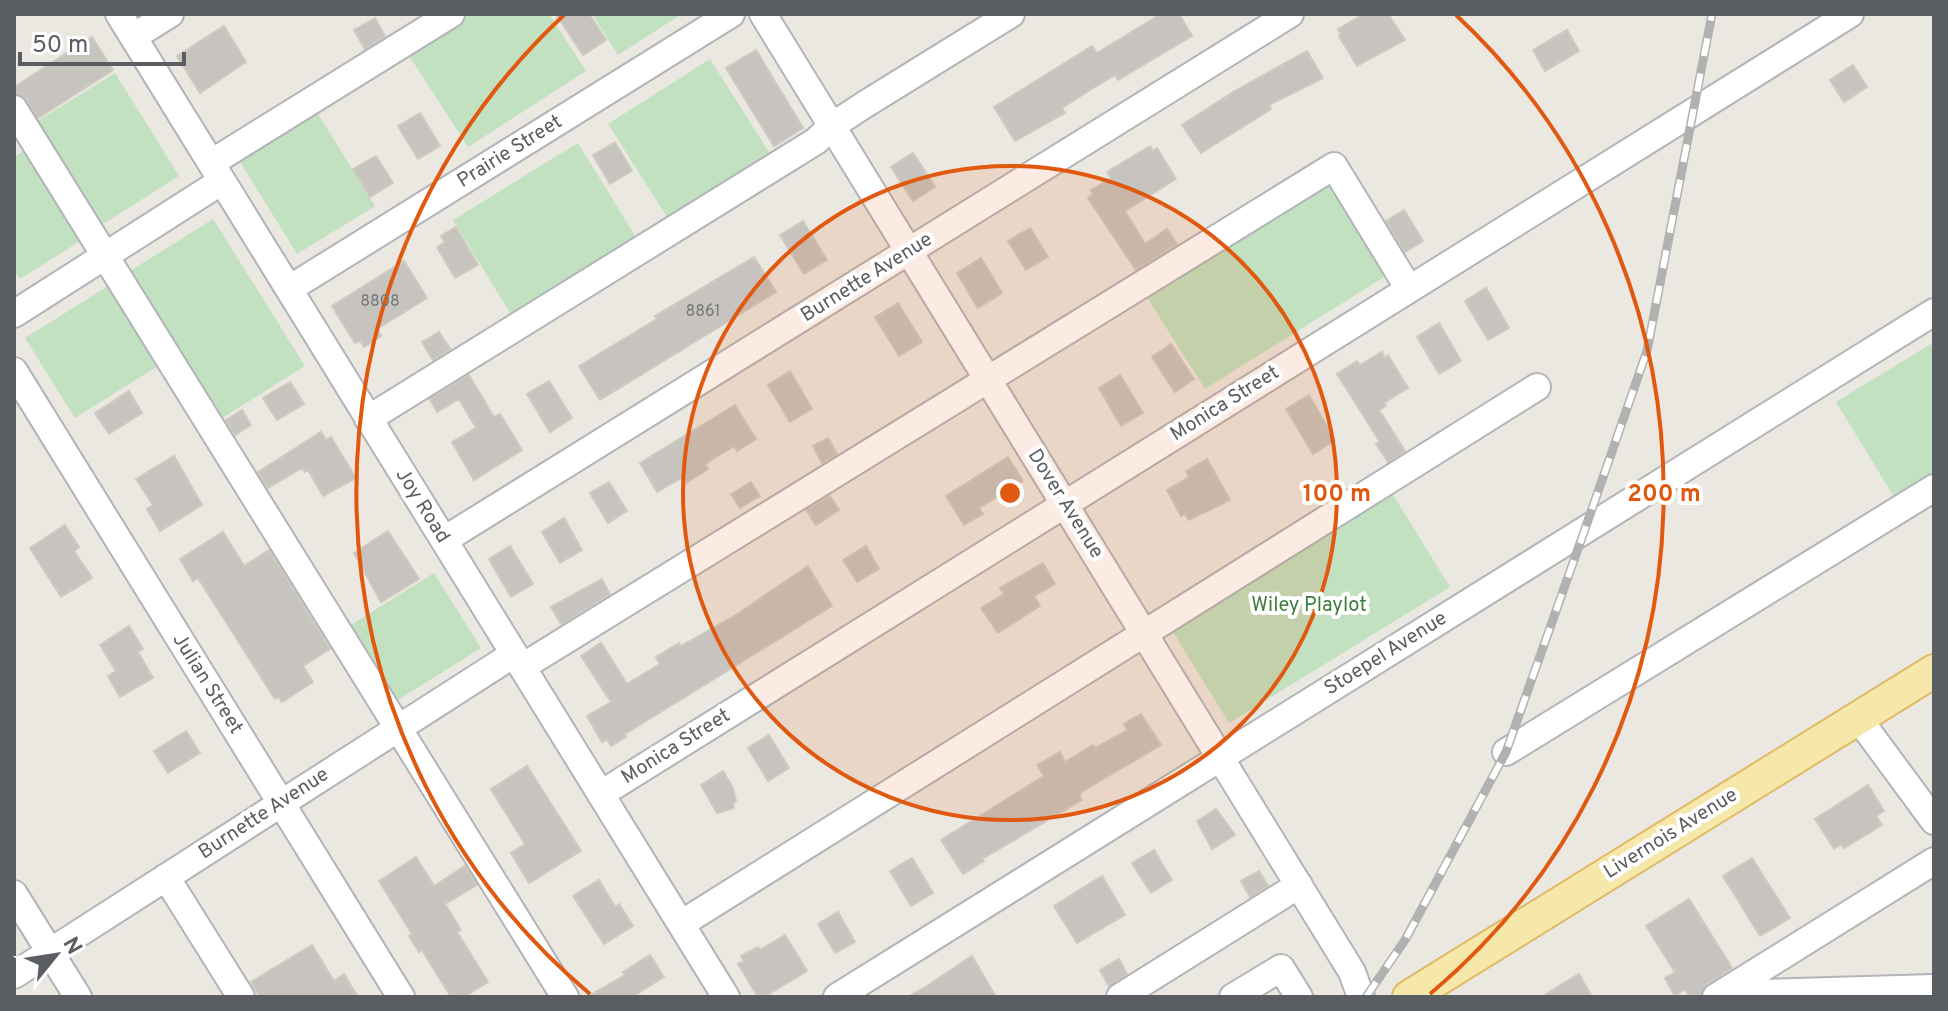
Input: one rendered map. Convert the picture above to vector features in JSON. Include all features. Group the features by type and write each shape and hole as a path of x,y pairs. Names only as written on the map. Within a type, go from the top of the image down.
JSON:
{"main road":[{"name":"Livernois Avenue","path":"1409,997 1934,671"}],"street":[{"name":"Joy Road","path":"119,14 726,997"},
{"path":"133,37 170,14"},
{"path":"14,314 105,256 216,172 451,14"},
{"name":"Prairie Street","path":"289,289 731,14"},
{"name":"Dover Avenue","path":"763,14 1352,972 1361,997"},
{"path":"368,419 816,141 832,126 1011,14"},
{"name":"Burnette Avenue","path":"444,540 1290,14"},
{"name":"Monica Street","path":"601,794 1850,14"},
{"path":"14,109 23,145 105,256 565,997"},
{"name":"Burnette Avenue","path":"14,975 398,728 518,661 988,380 1334,166 1409,289"},
{"name":"Stoepel Avenue","path":"837,997 1934,312"},
{"name":"Julian Street","path":"14,371 401,997"},
{"path":"681,924 1537,387"},
{"path":"1506,752 1934,488"},
{"path":"1858,718 1934,821"},
{"path":"1718,996 1934,861"},
{"path":"166,877 241,997"},
{"path":"1120,997 1299,885"},
{"path":"14,894 78,997"},
{"path":"1233,997 1281,968 1299,997"},
{"path":"1718,996 1934,988"}],"green space":[{"path":"471,14 549,14 586,71 468,147 408,54"},
{"path":"592,14 682,14 618,55"},
{"path":"710,59 769,152 667,217 608,124"},
{"path":"115,73 179,176 95,229 31,125"},
{"path":"317,112 375,206 297,254 239,160"},
{"path":"578,143 637,239 512,316 453,220"},
{"path":"26,149 82,240 20,279 14,270 14,157"},
{"path":"1331,173 1392,272 1205,389 1143,291"},
{"path":"213,219 305,366 222,418 130,271"},
{"path":"113,283 163,363 75,418 25,338"},
{"path":"1934,342 1934,476 1896,500 1836,402"},
{"name":"Wiley Playlot","path":"1389,488 1450,587 1229,723 1168,624"},
{"path":"434,573 481,648 398,700 351,625"}],"building":[{"path":"556,14 589,14 606,40 583,55"},
{"path":"1161,14 1179,14 1192,36 1118,80 1115,75 1062,108 1065,113 1015,141 994,107 1092,46 1097,53"},
{"path":"1364,14 1388,14 1405,40 1357,66 1338,29"},
{"path":"375,18 385,36 365,49 354,30"},
{"path":"224,26 246,62 200,93 177,56"},
{"path":"1567,30 1579,51 1545,71 1533,50"},
{"path":"92,37 113,70 38,118 27,100 14,93 14,87"},
{"path":"756,50 803,128 774,146 726,68"},
{"path":"1307,51 1323,78 1269,105 1271,109 1201,153 1182,125 1233,92"},
{"path":"1853,65 1867,87 1844,102 1830,80"},
{"path":"420,113 440,146 418,159 398,126"},
{"path":"615,142 632,171 610,184 593,155"},
{"path":"1150,146 1153,151 1157,148 1176,179 1125,211 1145,244 1167,229 1177,244 1136,270 1088,198 1093,194 1091,190 1111,178 1107,172"},
{"path":"913,153 935,187 913,201 891,167"},
{"path":"376,156 393,183 370,197 353,169"},
{"path":"1404,210 1423,241 1405,252 1386,221"},
{"path":"803,221 827,260 804,274 780,235"},
{"path":"456,227 478,265 455,278 437,247 445,242 441,236"},
{"path":"1030,228 1048,257 1026,270 1008,241"},
{"path":"754,257 776,292 600,400 579,366"},
{"path":"981,258 1002,293 978,308 957,273"},
{"path":"404,261 427,298 377,329 381,336 364,347 360,341 355,343 332,306"},
{"path":"1486,288 1509,328 1488,340 1465,301"},
{"path":"898,303 922,342 899,356 875,317"},
{"path":"1439,323 1461,361 1439,374 1417,337"},
{"path":"439,332 450,349 433,360 422,342"},
{"path":"1171,344 1194,379 1175,392 1152,357"},
{"path":"1382,352 1385,358 1388,355 1408,388 1384,403 1386,406 1379,410 1405,451 1388,462 1376,444 1380,442 1337,374 1357,361 1360,365"},
{"path":"790,371 812,409 790,422 768,385"},
{"path":"469,375 494,417 500,414 522,450 474,480 452,442 476,428 459,399 437,412 430,399"},
{"path":"1120,375 1143,413 1121,426 1099,388"},
{"path":"549,381 572,418 550,432 527,394"},
{"path":"290,382 304,404 277,420 263,398"},
{"path":"129,391 142,413 109,434 95,413"},
{"path":"1309,395 1335,440 1313,454 1286,409"},
{"path":"735,405 756,439 737,451 734,446 705,464 708,469 686,483 683,477 657,492 640,463"},
{"path":"242,410 251,425 235,435 226,420"},
{"path":"321,432 326,440 331,437 356,478 323,496 308,470 305,472 302,468 268,488 258,472"},
{"path":"828,438 837,454 822,463 813,446"},
{"path":"174,456 202,505 160,531 147,509 153,505 136,479"},
{"path":"1008,457 1023,481 979,508 983,514 964,525 946,496"},
{"path":"1207,459 1230,500 1189,520 1185,514 1181,516 1167,490 1189,477 1186,471"},
{"path":"609,482 627,511 608,523 590,493"},
{"path":"751,482 760,496 740,508 731,494"},
{"path":"830,496 839,510 816,525 806,510"},
{"path":"564,518 582,550 560,563 542,532"},
{"path":"65,525 79,547 74,551 92,578 61,597 30,548"},
{"path":"388,531 419,579 381,602 354,553"},
{"path":"223,532 244,566 269,550 330,649 303,666 313,682 282,702 279,697 275,699 198,578 193,581 180,559"},
{"path":"510,546 533,584 511,597 489,559"},
{"path":"866,546 879,569 857,582 843,560"},
{"path":"1043,563 1055,584 1034,596 1040,606 998,633 981,608 1004,594 1000,588"},
{"path":"808,566 832,606 625,734 626,737 611,746 607,739 602,742 587,716 611,702 581,656 601,643 627,684 660,664 656,657 736,615"},
{"path":"602,579 610,594 561,624 551,607"},
{"path":"129,626 143,649 138,652 153,678 120,697 108,676 116,671 100,645"},
{"path":"1141,714 1161,745 1083,791 1079,795 1082,800 982,859 984,861 963,874 941,840 1044,776 1037,765 1060,752 1065,762 1093,745 1095,748 1127,730 1124,724"},
{"path":"186,731 200,753 168,773 154,751"},
{"path":"769,735 789,768 768,781 748,748"},
{"path":"527,766 581,851 529,883 511,853 525,844 491,789"},
{"path":"723,771 733,788 736,801 734,808 717,813 701,785"},
{"path":"1868,785 1884,811 1876,816 1882,825 1844,848 1842,844 1834,849 1815,819"},
{"path":"1216,809 1235,835 1212,849 1197,821"},
{"path":"1154,850 1172,880 1151,893 1132,863"},
{"path":"416,857 434,886 465,866 477,885 445,904 461,930 457,932 488,982 464,997 451,997 422,950 419,952 409,936 412,934 379,881"},
{"path":"912,858 933,893 911,906 890,871"},
{"path":"1752,858 1790,918 1760,936 1723,876"},
{"path":"1259,871 1268,886 1250,897 1241,881"},
{"path":"1102,876 1125,915 1077,943 1054,906"},
{"path":"599,880 615,907 619,904 633,926 604,944 573,896"},
{"path":"1689,899 1732,968 1707,984 1700,997 1690,997 1685,989 1675,996 1665,978 1675,972 1646,926"},
{"path":"838,912 855,942 835,953 818,924"},
{"path":"785,935 807,971 764,997 758,997 738,964 744,961 741,956 758,947 760,950"},
{"path":"312,945 334,981 344,974 358,997 260,997 251,982"},
{"path":"650,955 664,977 632,997 587,997 625,975 623,972"},
{"path":"972,956 996,997 908,997 927,986"},
{"path":"1119,959 1127,974 1109,986 1100,970"},
{"path":"1579,974 1592,997 1541,997"}],"railway":[{"path":"1366,997 1405,940 1506,752 1585,529 1647,351 1712,14"}]}
